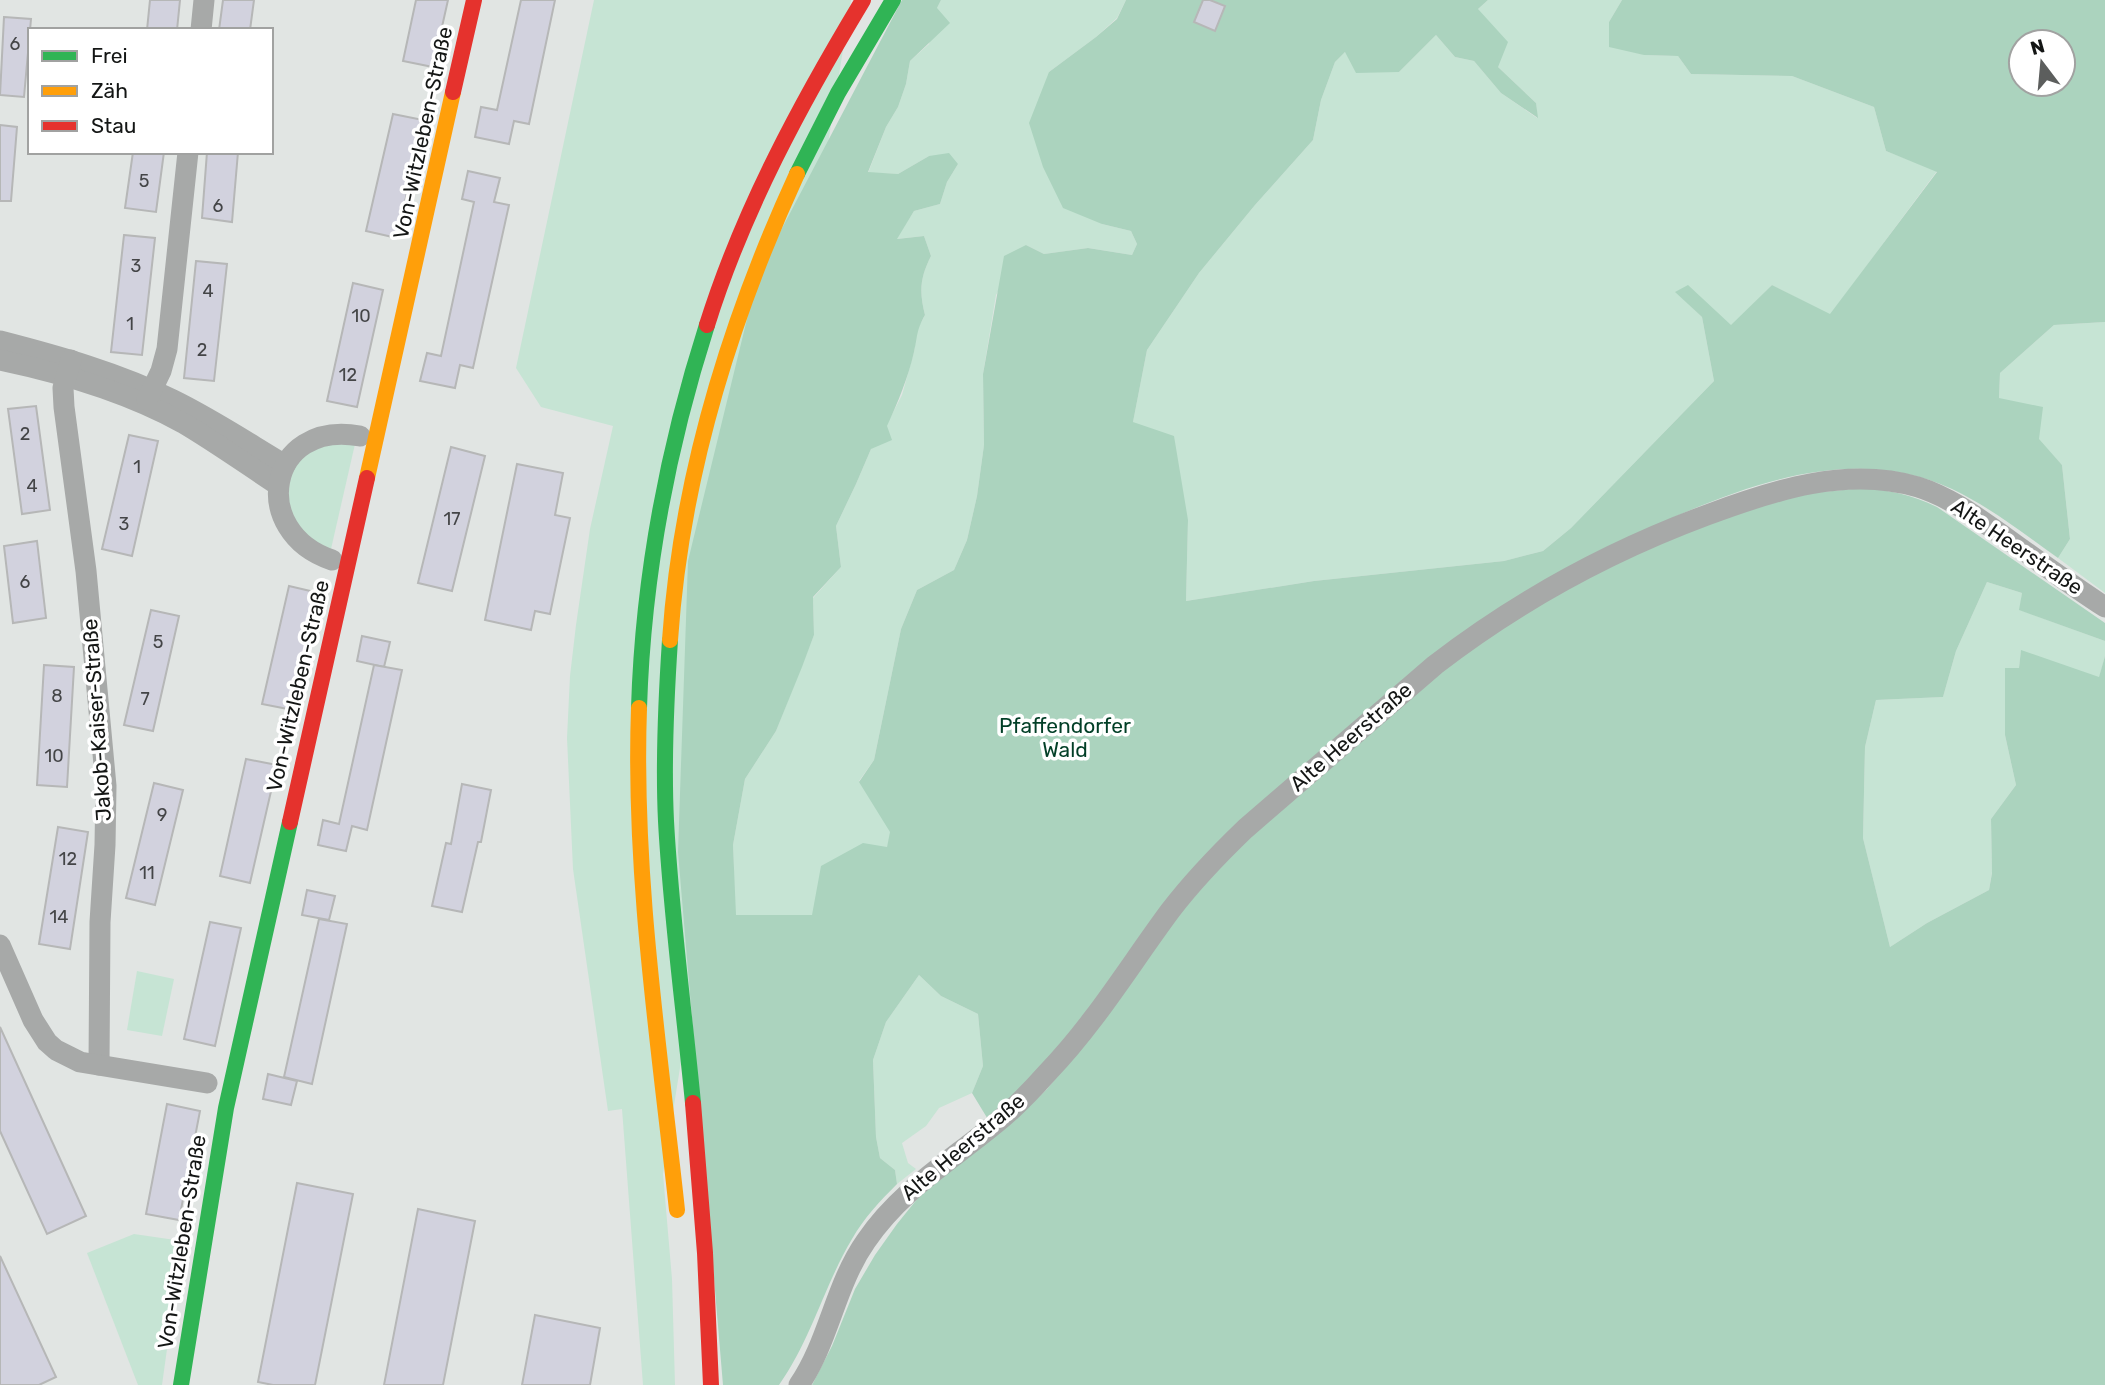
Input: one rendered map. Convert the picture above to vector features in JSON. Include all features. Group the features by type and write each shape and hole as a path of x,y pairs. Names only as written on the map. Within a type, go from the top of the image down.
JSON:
{"main road":[{"name":"Von-Witzleben-Straße","path":"181,1385 226,1108 474,0"},
{"path":"678,1224 647,916 639,794 638,724 642,649 659,511 675,436 699,350 729,264 787,135 830,53 863,0"},
{"path":"711,1385 705,1247 672,912 665,791 664,725 674,587 685,515 701,443 727,347 753,274 809,148 853,66 893,0"}],"street":[{"path":"201,28 204,0"},
{"path":"148,397 161,371 167,349 188,154"},
{"path":"0,341 68,369 125,397 148,397 204,416 281,475"},
{"path":"0,360 68,369"},
{"name":"Jakob-Kaiser-Straße","path":"68,369 63,388 64,407 86,571 106,786 100,922 99,1065"},
{"path":"332,560 310,551 294,537 288,527 280,508 281,475 298,449 319,437 342,433 360,436"},
{"name":"Alte Heerstraße","path":"799,1385 812,1363 849,1268 878,1224 904,1196 999,1121 1051,1070 1087,1026 1169,912 1215,858 1443,658 1582,569 1676,527 1754,498 1825,481 1879,479 1920,488 1965,509 2105,607"},
{"path":"0,945 33,1020 47,1042 65,1056 80,1062 207,1083"}],"green space":[{"path":"594,0 851,0 663,1174 672,1279 675,1385 643,1385 622,1109 608,1111 573,869 567,738 570,676 590,529 613,426 541,407 516,368"},
{"name":"Pfaffendorfer Wald","path":"902,0 941,0 937,8 950,23 910,61 898,107 886,127 868,172 898,174 929,156 949,153 958,164 947,182 940,204 914,211 897,239 924,236 931,256 922,285 925,315 906,381 887,426 892,440 871,449 836,526 841,567 813,597 814,635 776,731 745,779 733,845 736,915 812,915 821,866 863,843 887,847 890,832 859,782 874,760 901,629 917,590 954,570 967,540 984,445 983,374 1004,256 1026,245 1044,254 1088,248 1132,255 1137,244 1131,231 1102,224 1063,208 1043,167 1029,123 1049,72 1117,19 1126,0 1488,0 1478,9 1508,42 1498,67 1536,103 1538,118 1501,93 1474,61 1455,57 1436,35 1399,72 1356,73 1345,52 1335,62 1321,100 1313,140 1199,273 1147,350 1133,422 1174,436 1188,520 1186,601 1314,581 1504,561 1543,551 1571,528 1714,381 1702,317 1675,292 1688,285 1731,325 1772,285 1830,314 1937,172 1886,151 1874,107 1792,76 1691,74 1678,56 1644,55 1609,47 1609,22 1622,0 2105,0 2105,322 2054,325 2000,373 1999,398 2043,407 2039,439 2062,465 2070,539 2058,558 1966,496 1908,474 1863,469 1818,472 1773,481 1729,495 1602,550 1245,817 1072,1034 989,1121 972,1093 983,1066 978,1014 941,996 919,975 886,1022 873,1060 876,1137 880,1158 895,1170 897,1184 873,1210 852,1239 800,1350 779,1385 723,1385 678,852 688,561 758,274"},
{"path":"941,0 1126,0 1117,18 1049,72 1102,224 1131,231 1137,244 1132,255 1088,248 1044,254 1026,245 996,295 983,374 984,445 967,540 954,570 917,590 901,629 874,760 859,781 891,832 887,848 812,915 735,915 733,845 745,779 776,731 814,635 813,598 841,567 836,526 871,449 902,395 917,330 925,315 922,285 931,256 924,236 896,239 914,211 940,204 947,182 958,164 929,156 898,174 868,173 886,127 898,107 910,61 929,44"},
{"path":"1488,0 1622,0 1609,22 1644,55 1678,56 1691,74 1792,76 1874,107 1886,151 1937,171 1830,315 1772,285 1731,326 1688,286 1676,292 1702,317 1714,381 1571,528 1543,551 1504,561 1314,581 1186,601 1188,520 1133,422 1147,350 1199,273 1313,140 1321,100 1335,62 1345,52 1399,72 1436,35 1455,57 1474,61 1501,93 1537,118 1536,103 1498,67 1478,9"},
{"path":"2105,322 2105,593 2058,558 2070,539 2062,465 1999,398 2000,373 2054,325"},
{"path":"325,444 355,444 331,549 305,537 287,504 291,471 309,451"},
{"path":"1863,488 1901,494 1937,507 2105,623 2105,641 2019,610 2022,593 1987,582 1956,651 1943,697 1876,700 1865,747 1863,838 1890,947 1927,923 1989,890 1992,873 1991,819 2016,785 2005,735 2005,668 2019,668 2021,650 2099,677 2105,656 2105,1385 812,1385 832,1346 855,1289 897,1224 936,1180 1007,1127 1047,1089 1096,1029 1166,930 1251,830 1467,649 1586,573 1674,535 1792,495"},
{"path":"1987,582 2022,593 2020,610 2105,641 2105,656 2099,678 2021,651 2019,668 2005,668 2005,735 2016,785 1991,819 1992,872 1989,890 1927,923 1890,947 1863,838 1865,747 1876,700 1943,697 1956,651"},
{"path":"137,971 174,979 162,1036 127,1030"},
{"path":"919,975 941,996 978,1014 983,1066 972,1093 939,1108 926,1126 902,1143 908,1163 916,1169 897,1184 895,1170 880,1158 876,1137 873,1060 886,1022"},
{"path":"134,1234 182,1241 162,1385 138,1385 87,1253"}],"building":[{"path":"150,0 180,0 177,28 147,28"},
{"path":"223,0 254,0 250,28 219,28"},
{"path":"416,0 448,0 433,67 403,61"},
{"path":"521,0 555,0 529,124 514,121 509,144 475,137 481,107 497,110"},
{"path":"1203,0 1225,6 1215,31 1194,22"},
{"path":"4,17 31,19 28,28 24,97 0,95"},
{"path":"393,114 423,120 397,238 366,231"},
{"path":"0,125 17,127 11,201 0,201"},
{"path":"133,154 164,154 156,212 125,208"},
{"path":"207,154 238,154 232,222 202,218"},
{"path":"468,171 500,178 494,202 509,205 473,368 460,365 455,388 420,381 427,353 441,356 474,202 462,199"},
{"path":"124,235 155,238 142,355 111,352"},
{"path":"196,261 227,264 214,381 184,378"},
{"path":"353,283 383,290 357,407 327,401"},
{"path":"36,406 50,510 22,514 8,409"},
{"path":"129,435 158,441 132,556 102,549"},
{"path":"451,447 485,456 452,591 418,583"},
{"path":"517,464 563,473 555,515 570,518 550,614 535,611 531,630 485,620"},
{"path":"37,541 46,618 13,623 4,546"},
{"path":"289,586 319,593 293,710 262,704"},
{"path":"151,610 179,616 153,731 124,725"},
{"path":"362,636 390,642 384,667 357,661"},
{"path":"44,665 74,667 67,787 37,785"},
{"path":"374,665 402,670 367,830 352,826 346,851 318,845 323,820 339,824"},
{"path":"246,759 277,765 250,883 220,876"},
{"path":"154,783 183,790 155,905 126,898"},
{"path":"462,784 491,790 481,842 478,842 462,912 432,906 446,843 451,844"},
{"path":"58,827 88,832 70,949 39,944"},
{"path":"307,890 335,896 329,920 302,915"},
{"path":"319,919 347,924 312,1084 284,1077"},
{"path":"210,922 241,928 215,1046 184,1039"},
{"path":"0,1027 86,1216 47,1234 0,1131"},
{"path":"268,1074 297,1081 291,1105 263,1099"},
{"path":"167,1104 200,1111 179,1220 146,1214"},
{"path":"297,1183 353,1194 315,1385 273,1385 258,1382"},
{"path":"418,1209 475,1221 443,1385 384,1385"},
{"path":"0,1256 56,1377 39,1385 0,1385"},
{"path":"535,1315 600,1328 590,1385 522,1385"}],"traffic: fast":[{"path":"797,174 838,93 893,0"},
{"path":"639,708 646,610 660,514 680,419 707,325"},
{"path":"670,640 665,730 666,821 674,927 693,1103"},
{"path":"181,1385 226,1108 290,822"}],"traffic: slow":[{"path":"367,478 453,92"},
{"path":"670,640 685,520 713,401 750,286 797,174"},
{"path":"639,708 638,771 644,897 655,1023 677,1210"}],"traffic: jam":[{"path":"453,92 474,0"},
{"path":"707,325 738,240 775,158 863,0"},
{"path":"290,822 367,478"},
{"path":"693,1103 705,1253 711,1385"}]}
